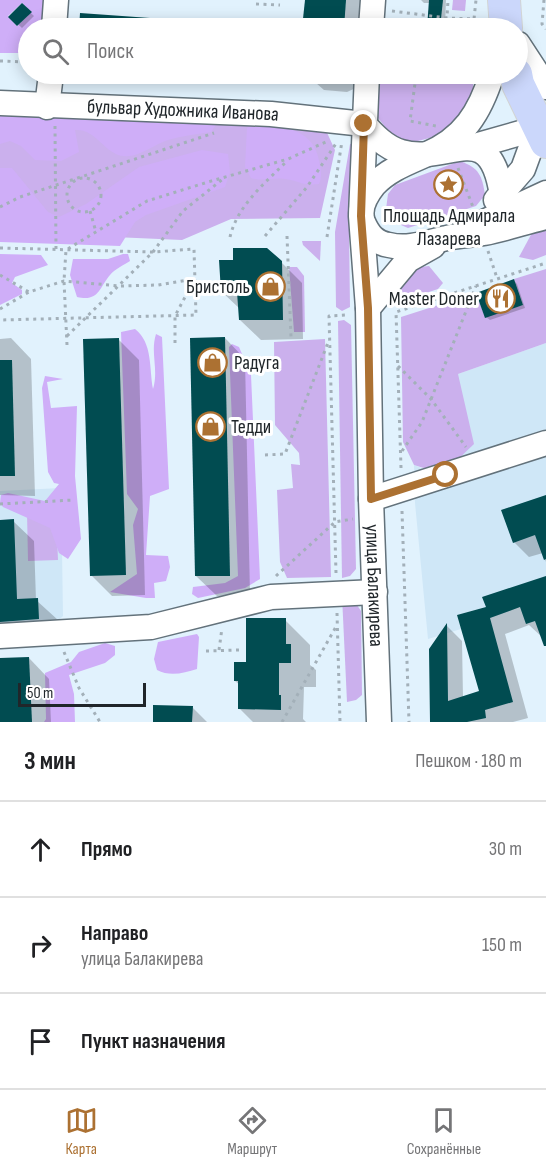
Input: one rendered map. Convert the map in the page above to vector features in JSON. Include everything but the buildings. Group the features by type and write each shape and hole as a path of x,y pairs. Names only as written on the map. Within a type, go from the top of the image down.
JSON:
{"main road":[{"path":"518,84 541,143"}],"street":[{"path":"55,18 56,0"},
{"path":"528,59 546,87"},
{"path":"51,84 51,107"},
{"name":"улица Балакирева","path":"360,84 364,124 359,312 371,499 379,722"},
{"path":"488,84 480,107 460,135 444,146 405,163 383,176 364,199 361,216 368,234 387,245 406,247 450,237 482,233 546,217"},
{"name":"бульвар Художника Иванова","path":"0,103 51,107 272,114 364,124"},
{"path":"364,124 379,140 401,152 463,153 541,143"},
{"path":"450,237 502,195 541,143"},
{"path":"463,153 488,156 500,178 502,195"},
{"path":"359,312 408,260 450,237 546,193"},
{"path":"371,499 546,443"},
{"path":"0,636 151,627 271,597 337,592 375,592"}],"path":[{"path":"372,13 447,18 448,0"},
{"path":"474,18 476,0"},
{"path":"544,0 542,24 546,29"},
{"path":"256,4 280,5"},
{"path":"0,61 18,62"},
{"path":"415,84 410,121 442,128"},
{"path":"51,107 57,184 56,250"},
{"path":"0,207 57,184 215,133"},
{"path":"265,236 307,187 343,133 327,237"},
{"path":"66,250 147,201 288,159 334,137"},
{"path":"463,153 474,208"},
{"path":"230,237 233,223 252,197 288,159"},
{"path":"66,337 153,252 183,211 226,176"},
{"path":"80,177 94,181 101,191 99,202 90,211 76,210 67,200 69,186 80,177"},
{"path":"90,211 96,232"},
{"path":"287,236 291,337"},
{"path":"486,245 497,278"},
{"path":"0,248 153,252 194,249 196,315 0,320"},
{"path":"66,250 64,281 67,345"},
{"path":"409,722 396,312 546,263"},
{"path":"0,275 29,292"},
{"path":"0,309 29,292 64,281 120,286 158,285 194,279"},
{"path":"175,343 175,316 194,279"},
{"path":"401,453 422,422 476,285"},
{"path":"340,722 330,316 359,312"},
{"path":"265,455 285,454 330,335"},
{"path":"398,366 431,399 479,464"},
{"path":"0,504 74,500"},
{"path":"270,582 335,522"},
{"path":"282,722 338,624"},
{"path":"56,632 79,688 100,722"},
{"path":"206,651 239,650"}],"shaded area":[{"path":"0,0 48,0 47,18 25,18 31,12 22,3 8,16 18,25 18,53 0,53"},
{"path":"453,0 466,0 465,11 452,10"},
{"path":"377,84 473,84 472,100 449,133 414,142 393,137 375,114"},
{"path":"0,110 323,124 335,150 320,218 231,219 182,240 0,232"},
{"path":"0,112 218,122 211,132 168,140 129,156 117,155 89,133 75,130 79,152 61,161 35,160 21,146 10,141 0,144"},
{"path":"270,122 296,131 314,146 320,165 319,184 251,178 245,167 247,128 252,124"},
{"path":"350,144 355,144 349,229 350,307 342,311 336,307 335,232"},
{"path":"202,150 228,154 230,172 225,187 146,215 135,222 120,246 0,242 0,168 12,168 48,212 59,217 86,204 139,167"},
{"path":"460,161 472,166 481,177 485,195 476,206 408,228 394,222 386,209 388,194 395,185"},
{"path":"546,225 546,255 533,260 519,257 533,231"},
{"path":"302,241 321,241 320,261 303,245"},
{"path":"0,254 41,255 48,265 15,277 12,283 22,290 22,294 0,305"},
{"path":"128,254 130,261 112,273 98,293 90,298 77,297 70,275 73,259 108,259"},
{"path":"429,266 443,283 438,289 387,306 401,278 413,270"},
{"path":"289,267 297,267 304,276 305,332 294,332"},
{"path":"546,269 546,343 458,374 474,444 447,466 433,469 414,465 403,442 401,317 476,293 485,317 523,305 514,279"},
{"path":"344,320 351,325 356,569 350,576 342,578 338,321"},
{"path":"135,329 145,341 148,349 153,389 155,382 154,341 156,334 162,337 169,489 150,496 146,555 168,556 170,567 166,581 154,583 155,598 110,592 137,574 133,525 138,509 127,494 121,332"},
{"path":"325,339 331,577 287,578 280,562 277,490 293,488 291,464 300,465 299,453 275,425 274,342"},
{"path":"546,343 546,643 543,644 535,621 526,624 520,607 490,618 486,607 457,615 461,629 428,639 415,503 414,465 429,471 458,374"},
{"path":"232,344 239,347 251,375 260,579 245,588 198,598 192,594 193,587 225,583 238,576 229,347"},
{"path":"45,376 63,379 47,382 51,408 77,406 75,476 81,539 68,559 59,553 50,528 3,507 0,503 1,495 8,493 45,501 59,484 54,483 48,472 42,388"},
{"path":"61,488 63,616 50,628 0,630 0,491"},
{"path":"56,511 58,560 28,561 27,512"},
{"path":"342,596 351,596 361,611 362,695 356,700 347,702"},
{"path":"197,634 199,637 197,669 172,674 157,670 154,659 158,642"},
{"path":"105,643 115,646 115,655 105,663 69,675 74,694 75,722 44,722 46,719 45,673 71,662 79,652"}],"place":[{"name":"Площадь Адмирала Лазарева","path":"449,185"},
{"name":"Бристоль","path":"271,287"},
{"name":"Master Doner","path":"500,299"},
{"name":"Радуга","path":"213,363"},
{"name":"Тедди","path":"210,427"}],"route":[{"path":"364,124 361,216 368,308 371,499 446,475"}]}
